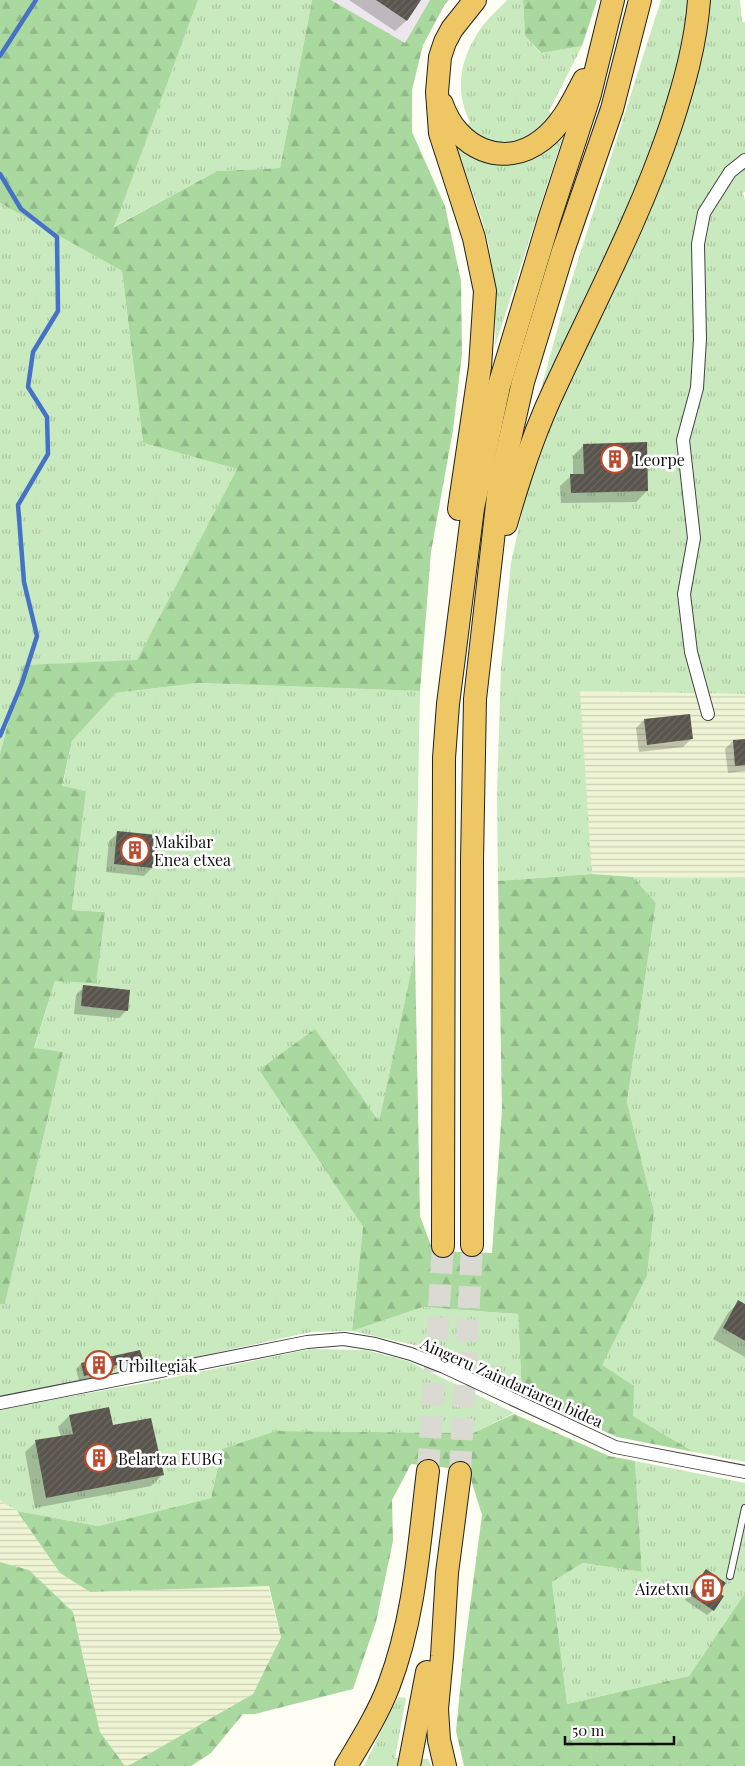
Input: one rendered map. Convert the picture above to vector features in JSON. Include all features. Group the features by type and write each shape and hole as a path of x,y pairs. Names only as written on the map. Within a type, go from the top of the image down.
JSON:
{"highway":[{"path":"448,704 446,611 460,498 480,367 485,316 485,291 474,238 440,133 437,92 440,57 445,42 452,29 475,0"},
{"path":"443,1246 444,758 448,704 473,508 499,386 549,220 590,94 613,0"},
{"path":"472,1245 472,861 476,699 500,487 523,382 563,251 612,109 640,0"},
{"path":"490,575 526,457 554,390 645,196 665,142 682,91 698,20 699,0"},
{"path":"437,92 450,124 470,144 499,154 515,153 543,140 556,127 568,111 602,46"},
{"path":"346,1766 368,1729 389,1686 408,1623 428,1471"},
{"path":"409,1766 447,1573 460,1473"},
{"path":"445,1766 439,1740 437,1708 447,1573"},
{"path":"333,1766 368,1729"}],"street":[{"path":"708,714 691,652 684,594 694,538 683,440 697,388 700,339 698,244 704,213 730,172 745,160"},
{"name":"Aingeru Zaindariaren bidea","path":"0,1403 307,1342 344,1339 375,1344 419,1357 615,1447 745,1472"}],"lane":[{"path":"730,1576 745,1508"}],"shaded area":[{"path":"331,0 430,0 405,44"}],"green space":[{"path":"0,0 198,0 114,227 217,171 280,168 312,0 331,0 405,43 430,0 449,0 423,45 412,90 412,132 445,206 461,281 462,354 453,430 431,552 420,691 198,683 116,693 72,741 62,786 86,791 72,910 105,912 96,983 55,981 34,1048 63,1052 5,1304 0,1304 0,754 23,665 137,660 237,469 143,443 122,271 0,203"},
{"path":"198,0 312,0 280,168 217,171 113,227"},
{"path":"507,0 523,0 525,36 540,53 582,46 549,111 564,133 495,346 494,294 488,242 477,203 452,140 470,122 462,98 461,86 464,62 468,51 484,24"},
{"path":"523,0 597,0 582,46 541,53 525,36"},
{"path":"661,0 740,0 742,22 745,22 745,191 743,193 745,200 745,694 580,691 592,874 498,881 497,794 501,667 511,563 526,493 549,433 533,418 566,298"},
{"path":"0,203 122,271 143,443 237,469 137,661 23,665 0,754"},
{"path":"198,683 420,691 415,953 379,1123 259,1070 363,1227 352,1331 311,1332 36,1392 0,1398 0,1304 5,1304 63,1052 34,1049 55,981 105,912 72,910 86,791 62,787 72,741 116,693"},
{"path":"579,691 745,694 745,878 633,877 592,874"},
{"path":"592,874 633,877 656,903 627,1102 654,1211 647,1276 602,1365 634,1386 633,1416 694,1452 617,1437 522,1394 518,1314 423,1307 352,1331 363,1227 259,1070 315,1029 379,1122 415,953 420,1216 433,1251 492,1253 502,1109 498,881"},
{"path":"633,877 745,878 745,1462 694,1452 633,1416 601,1365 647,1276 654,1211 627,1102 656,903"},
{"path":"423,1307 518,1314 522,1394 419,1346 352,1331"},
{"path":"310,1349 365,1350 408,1361 514,1413 473,1433 275,1431 222,1449 211,1498 98,1526 17,1511 0,1500 0,1409 151,1382"},
{"path":"514,1414 609,1456 635,1461 642,1572 583,1563 552,1582 567,1704 689,1676 745,1593 745,1766 464,1766 456,1731 463,1660 482,1515 468,1470 411,1464 392,1500 393,1541 376,1622 353,1689 255,1714 243,1714 211,1753 191,1766 128,1766 253,1694 281,1637 269,1586 90,1592 60,1573 17,1511 98,1526 211,1498 222,1449 275,1431 473,1433"},
{"path":"635,1461 745,1483 745,1593 689,1676 567,1704 552,1582 583,1563 642,1572"},
{"path":"0,1500 17,1511 60,1573 90,1592 268,1586 281,1637 253,1694 125,1766 100,1732 82,1651 29,1570 0,1562"},
{"path":"0,1562 29,1570 73,1612 100,1732 125,1766 0,1766"},
{"path":"398,1697 406,1698 395,1758 428,1759 431,1766 364,1766"}],"building":[{"path":"376,0 421,0 407,21"},
{"name":"Leorpe","path":"647,442 648,491 571,493 570,474 584,474 583,444"},
{"path":"690,714 693,739 647,745 644,719"},
{"path":"745,739 745,765 735,766 733,740"},
{"name":"Makibar Enea etxea","path":"117,831 157,835 153,868 114,864"},
{"path":"83,985 130,990 128,1011 81,1006"},
{"path":"738,1300 745,1304 745,1341 723,1328"},
{"name":"Urbiltegiak","path":"140,1350 143,1359 108,1367 109,1371 84,1376 81,1363"},
{"name":"Belartza EUBG","path":"109,1407 113,1425 151,1418 164,1475 46,1498 35,1440 73,1434 69,1415"},
{"name":"Aizetxu","path":"706,1569 726,1583 719,1593 724,1596 714,1611 689,1594"}],"waterway":[{"path":"0,56 36,0"},
{"path":"0,174 21,209 57,237 58,311 33,352 28,387 47,417 48,454 18,505 24,582 37,636 22,683 0,736"}],"tunnel":[{"path":"460,1473 472,1245"},
{"path":"428,1471 443,1246"}],"place":[{"name":"Leorpe","path":"615,459"},
{"name":"Makibar Enea etxea","path":"135,850"},
{"name":"Urbiltegiak","path":"99,1365"},
{"name":"Belartza EUBG","path":"99,1458"},
{"name":"Aizetxu","path":"708,1588"}]}
